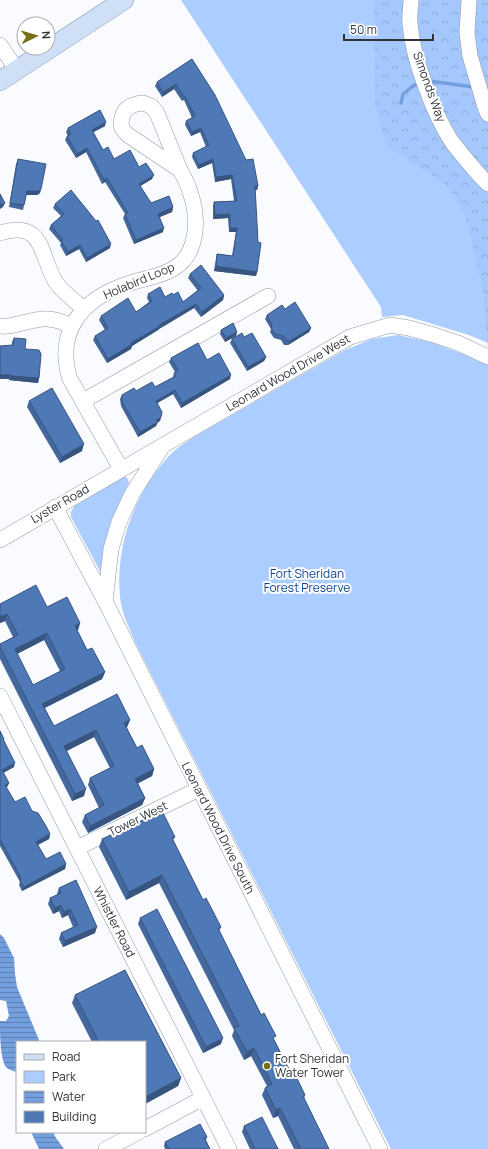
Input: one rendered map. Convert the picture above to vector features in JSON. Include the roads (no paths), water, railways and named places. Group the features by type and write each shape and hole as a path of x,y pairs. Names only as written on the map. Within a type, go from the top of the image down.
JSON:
{"main road":[{"path":"0,81 124,0"}],"street":[{"name":"Simonds Way","path":"411,0 410,24 417,59 434,107 440,121 453,142 485,174"},
{"path":"469,0 467,33 470,56 486,111"},
{"path":"0,44 17,70"},
{"name":"Holabird Loop","path":"121,469 70,379 66,355 67,340 72,326 84,309 97,299 126,284 174,269 191,249 195,234 194,205 191,193 157,113 151,106 143,103 128,107 123,113 121,120 122,128 128,135 180,170"},
{"path":"0,233 20,229 28,232 36,238 42,248 49,269 56,282 84,309"},
{"path":"83,401 268,296"},
{"path":"0,326 15,325 40,319 51,319 72,326"},
{"name":"Leonard Wood Drive West","path":"121,469 350,337 387,326 409,328 458,343 488,357"},
{"path":"105,601 111,549 119,522 132,494 163,444"},
{"name":"Lyster Road","path":"0,538 121,469"},
{"name":"Leonard Wood Drive South","path":"55,507 105,601 380,1149"},
{"name":"Whistler Road","path":"0,696 229,1149"},
{"name":"Tower West","path":"77,848 199,789"},
{"path":"146,1128 204,1098"},
{"path":"106,1149 137,1133"}],"water":[{"path":"0,934 4,938 14,958 17,987 39,1040 16,1041 16,1072 6,1067 1,1052 0,1021 6,1021 9,1016 6,1001 0,1000"},
{"path":"31,1133 55,1133 54,1135 64,1149 39,1149"}],"waterway":[{"path":"429,81 474,87"},
{"path":"401,103 403,94 413,86 421,83"}],"place":[{"name":"Fort Sheridan Water Tower","path":"267,1066"}],"park label":[{"name":"Fort Sheridan Forest Preserve","path":"307,581"}]}
